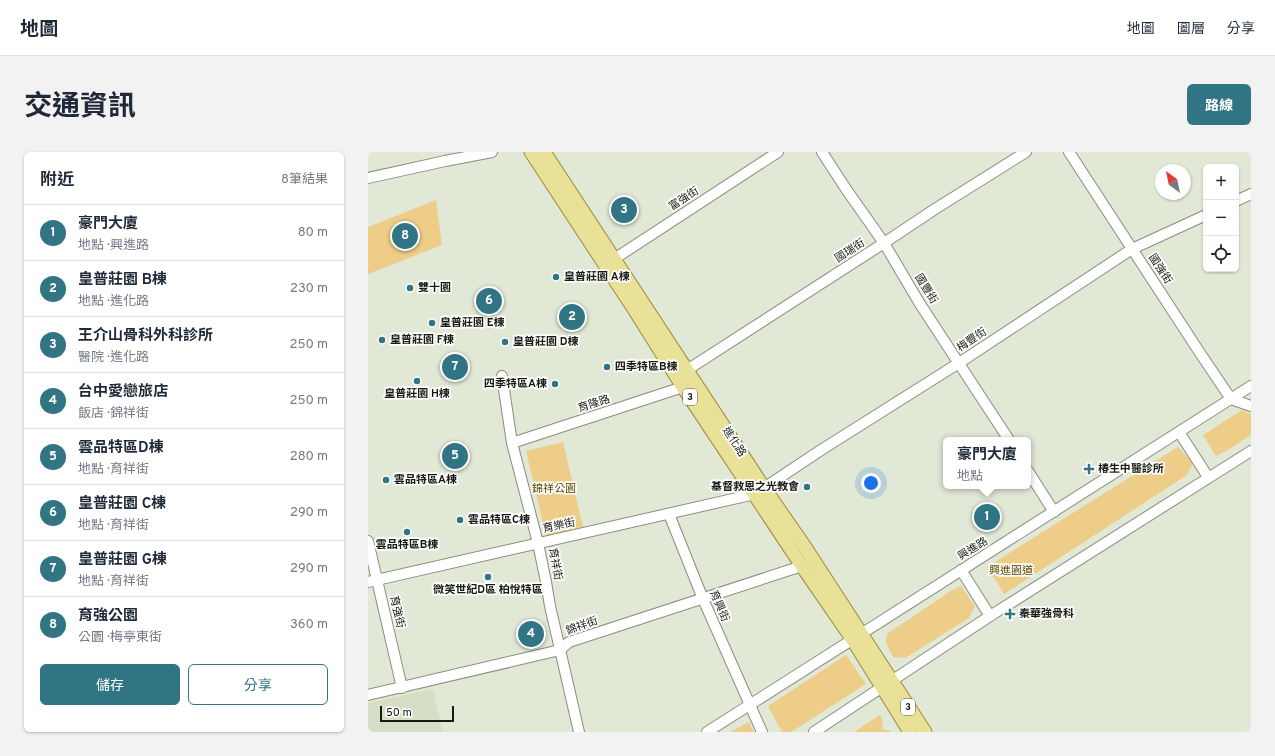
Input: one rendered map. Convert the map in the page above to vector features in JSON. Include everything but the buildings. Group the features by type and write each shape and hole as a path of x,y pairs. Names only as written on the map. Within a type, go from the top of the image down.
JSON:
{"main road":[{"name":"進化路","path":"531,152 687,370 760,491 802,566 857,637"},
{"name":"進化路","path":"544,152 683,387 760,491 805,547 857,637 887,684 925,732"},
{"name":"進化路","path":"887,684 910,732"}],"street":[{"path":"368,178 492,152"},
{"name":"富強街","path":"609,262 778,152"},
{"name":"國豐街","path":"822,152 884,243 920,304 1007,437"},
{"name":"國瑞街","path":"687,370 935,209 1026,152"},
{"name":"國強街","path":"1069,152 1231,399"},
{"path":"1238,200 1251,194"},
{"name":"梅豐街","path":"760,491 959,363 1132,249 1203,216"},
{"name":"育祥街","path":"502,376 512,443 538,543 550,606 579,732"},
{"name":"興進路","path":"708,732 1251,386"},
{"name":"育隆路","path":"512,443 683,387"},
{"path":"1231,399 1251,406"},
{"path":"1179,432 1208,477"},
{"path":"814,732 990,616 1251,451"},
{"path":"1031,476 1054,512"},
{"name":"育樂街","path":"373,581 669,514 760,491"},
{"name":"育興街","path":"669,514 702,599 762,732"},
{"name":"育強街","path":"368,541 373,581 402,688"},
{"name":"錦祥街","path":"368,695 560,650 569,642 802,566"},
{"path":"961,570 990,616"}],"shaded area":[{"path":"433,689 443,732 368,732 368,703"}],"green space":[{"path":"436,200 442,245 368,274 368,227"},
{"path":"1242,410 1251,414 1251,435 1216,456 1203,435"},
{"name":"錦祥公園","path":"563,442 583,527 546,536 526,451"},
{"name":"興進園道","path":"1178,447 1193,463 1187,475 1004,594 987,567"},
{"name":"興進園道","path":"961,586 975,606 969,618 905,658 893,657 886,643 887,634 949,592"},
{"path":"846,655 866,684 791,732 782,732 768,706"},
{"path":"880,715 883,722 882,728 891,732 854,732"},
{"path":"749,722 754,732 730,732"}],"place":[{"name":"王介山骨科外科診所","path":"624,210"},
{"name":"育強公園","path":"405,236"},
{"name":"皇普莊園 A棟","path":"556,277"},
{"name":"雙十園","path":"410,288"},
{"name":"皇普莊園 C棟","path":"489,301"},
{"name":"皇普莊園 B棟","path":"572,317"},
{"name":"皇普莊園 E棟","path":"432,323"},
{"name":"皇普莊園 F棟","path":"382,340"},
{"name":"皇普莊園 D棟","path":"505,342"},
{"name":"皇普莊園 G棟","path":"455,367"},
{"name":"四季特區B棟","path":"607,367"},
{"name":"皇普莊園 H棟","path":"417,381"},
{"name":"四季特區A棟","path":"555,384"},
{"name":"雲品特區D棟","path":"455,456"},
{"name":"椿生中醫診所","path":"1089,469"},
{"name":"雲品特區A棟","path":"386,480"},
{"name":"基督救恩之光教會","path":"807,487"},
{"name":"豪門大廈","path":"987,517"},
{"name":"雲品特區C棟","path":"460,520"},
{"name":"雲品特區B棟","path":"407,532"},
{"name":"微笑世紀D區 柏悅特區","path":"488,577"},
{"name":"秦華強骨科","path":"1010,614"},
{"name":"台中愛戀旅店","path":"531,634"}]}
